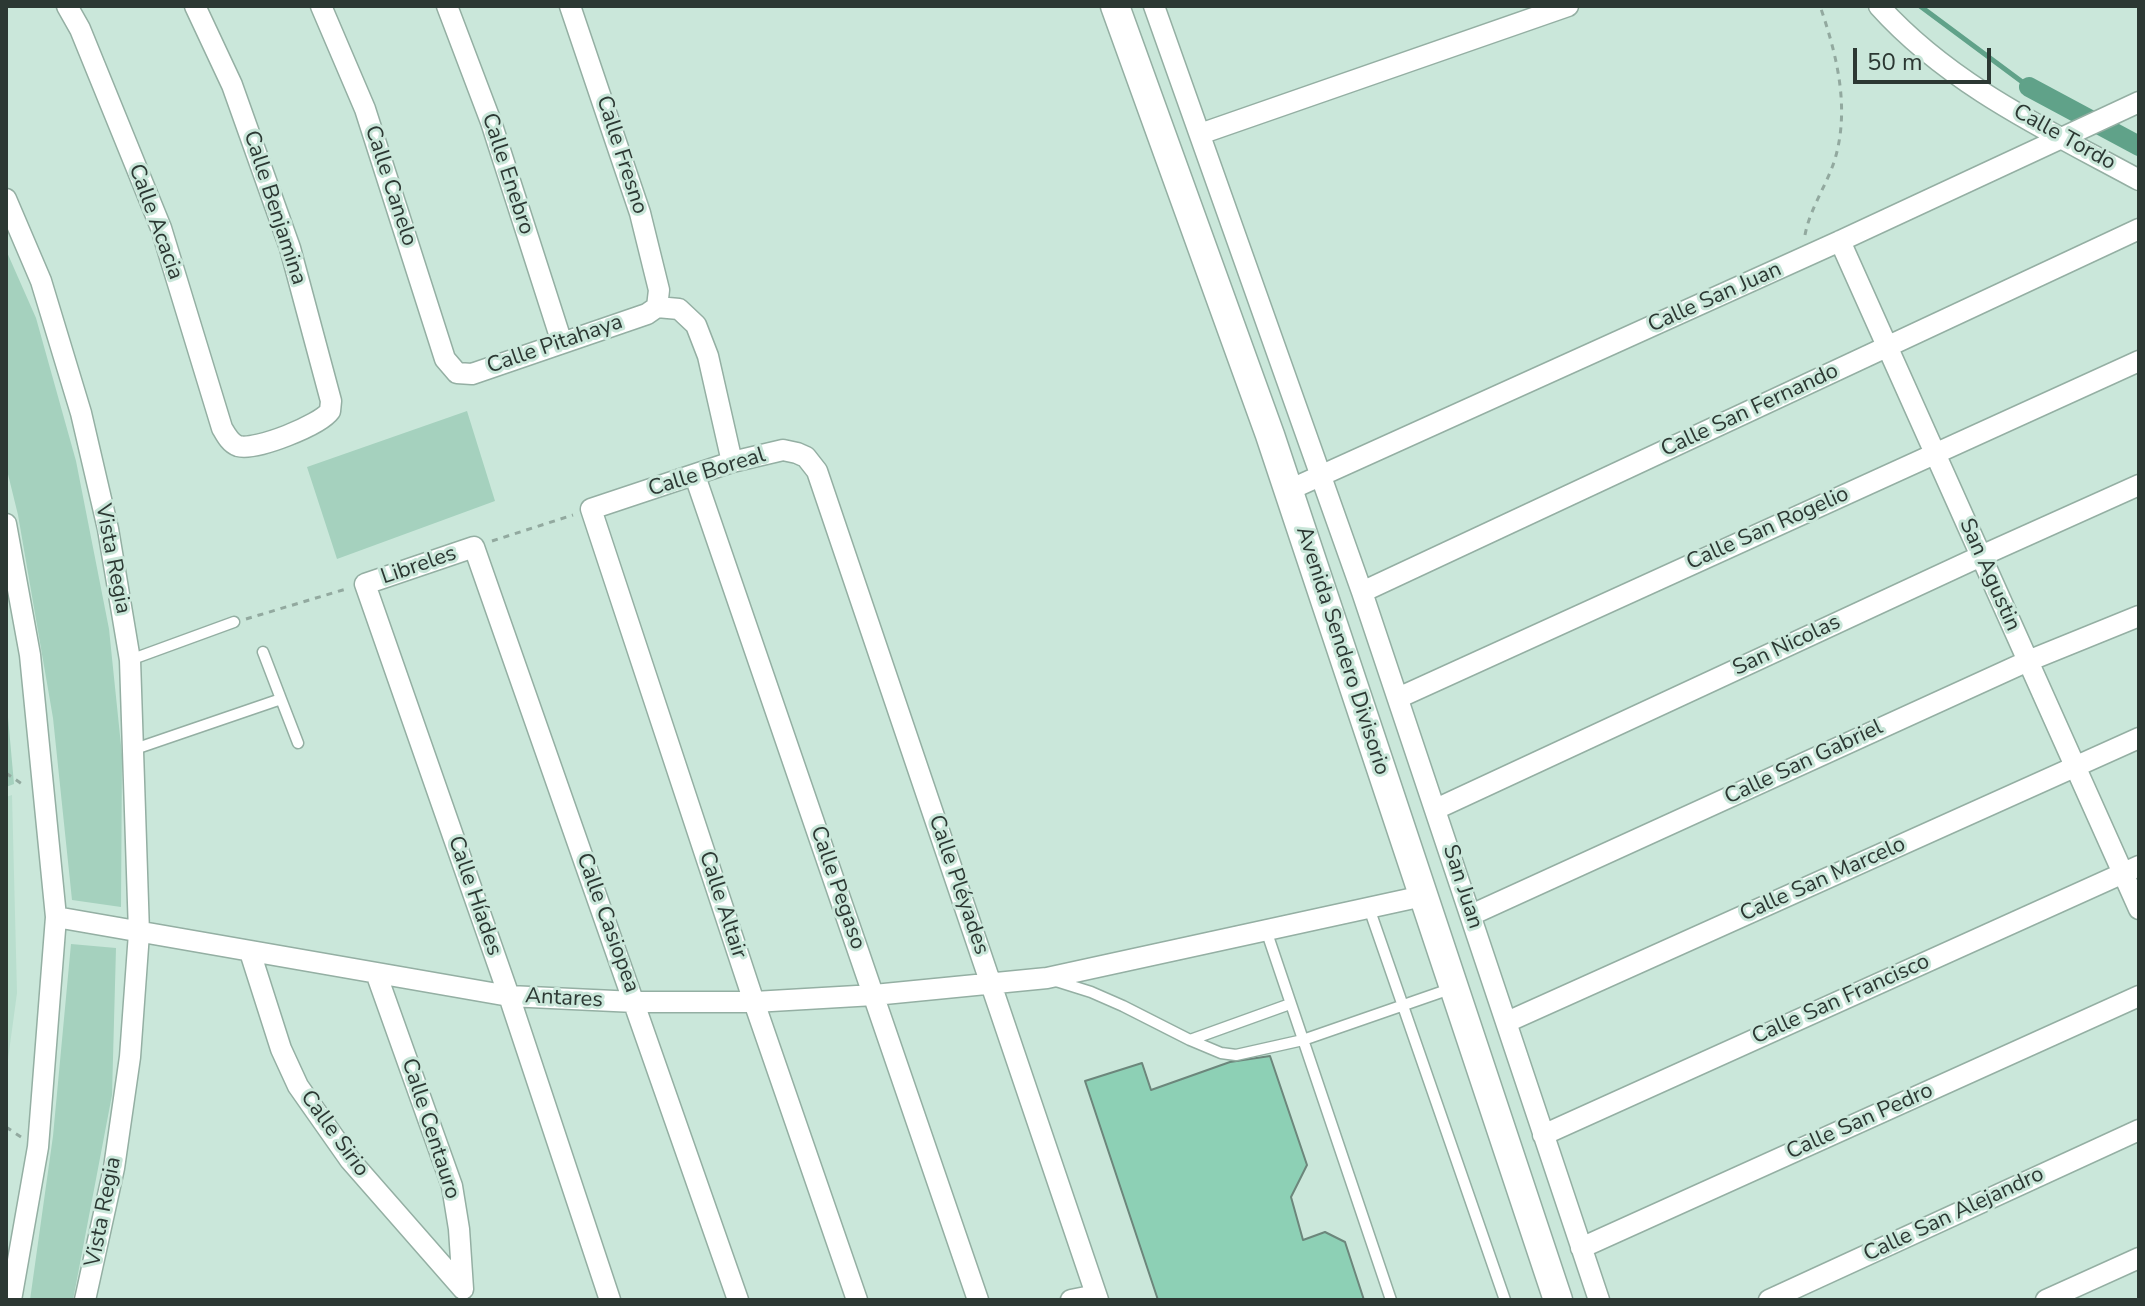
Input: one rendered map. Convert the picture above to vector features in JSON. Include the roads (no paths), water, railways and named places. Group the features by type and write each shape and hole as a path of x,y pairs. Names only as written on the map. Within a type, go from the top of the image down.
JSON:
{"street":[{"name":"Calle Acacia","path":"67,6 80,29 161,228 209,391 230,442 253,446 316,424 326,417"},
{"name":"Calle Benjamina","path":"195,6 232,85 290,248 331,401 326,417"},
{"name":"Calle Canelo","path":"321,6 365,109 439,341 452,369"},
{"name":"Calle Enebro","path":"447,6 491,122 562,343"},
{"name":"Calle Fresno","path":"570,6 640,213 659,290 657,307"},
{"name":"Avenida Sendero Divisorio","path":"1115,6 1289,490 1558,1300"},
{"path":"1154,6 1321,476"},
{"path":"1200,134 1568,6"},
{"name":"Calle Tordo","path":"1879,6 1928,54 1969,85 2071,133 2139,180"},
{"name":"Calle San Juan","path":"1289,490 1802,259 2134,105"},
{"name":"Vista Regia","path":"6,199 41,281 81,413 108,529 130,660 139,933 130,1057 114,1168 85,1300"},
{"name":"Calle San Fernando","path":"1362,592 2139,229"},
{"name":"San Agustin","path":"1840,241 2075,767 2131,870 2139,909"},
{"name":"Calle Pitahaya","path":"452,369 457,373 472,374 647,314 657,307"},
{"path":"657,307 679,309 696,325 708,356 732,462"},
{"name":"Calle San Rogelio","path":"1398,698 2139,361"},
{"name":"Calle Boreal","path":"591,509 732,462 783,450 806,457 817,471"},
{"name":"Calle Pléyades","path":"817,471 1097,1297"},
{"name":"Calle Pegaso","path":"695,476 978,1300"},
{"name":"San Juan","path":"1321,476 1436,809 1599,1300"},
{"name":"San Nicolas","path":"1436,809 2139,485"},
{"name":"Calle Altair","path":"591,509 754,1002 857,1300"},
{"path":"6,524 30,655 56,917 38,1147 11,1300"},
{"name":"Libreles","path":"365,584 474,547"},
{"name":"Calle Casiopea","path":"474,547 738,1300"},
{"name":"Calle Híades","path":"365,584 509,996 610,1300"},
{"name":"Calle San Gabriel","path":"1471,915 2028,661 2139,616"},
{"name":"Calle San Marcelo","path":"1507,1022 2139,738"},
{"name":"Calle San Francisco","path":"1543,1135 2131,870"},
{"name":"Antares","path":"139,933 509,996 635,1002 754,1002 874,995 1047,978 1423,896"},
{"path":"56,917 139,933"},
{"name":"Calle Sirio","path":"250,952 281,1049 305,1098 350,1160 463,1289"},
{"name":"Calle Centauro","path":"376,973 452,1186 463,1289"},
{"name":"Calle San Pedro","path":"1581,1248 2139,996"},
{"name":"Calle San Alejandro","path":"1769,1300 2139,1130"},
{"path":"2046,1300 2139,1258"},
{"path":"1071,1300 1097,1297"}],"lane":[{"path":"130,660 234,622"},
{"path":"263,652 298,743"},
{"path":"132,750 281,699"},
{"path":"1369,908 1505,1300"},
{"path":"1266,930 1391,1300"},
{"path":"1047,978 1091,992 1221,1053 1236,1055 1303,1040 1454,988"},
{"path":"1190,1040 1290,1004"}],"waterway":[{"path":"1920,6 2029,87"},
{"path":"2029,87 2139,146"}]}
